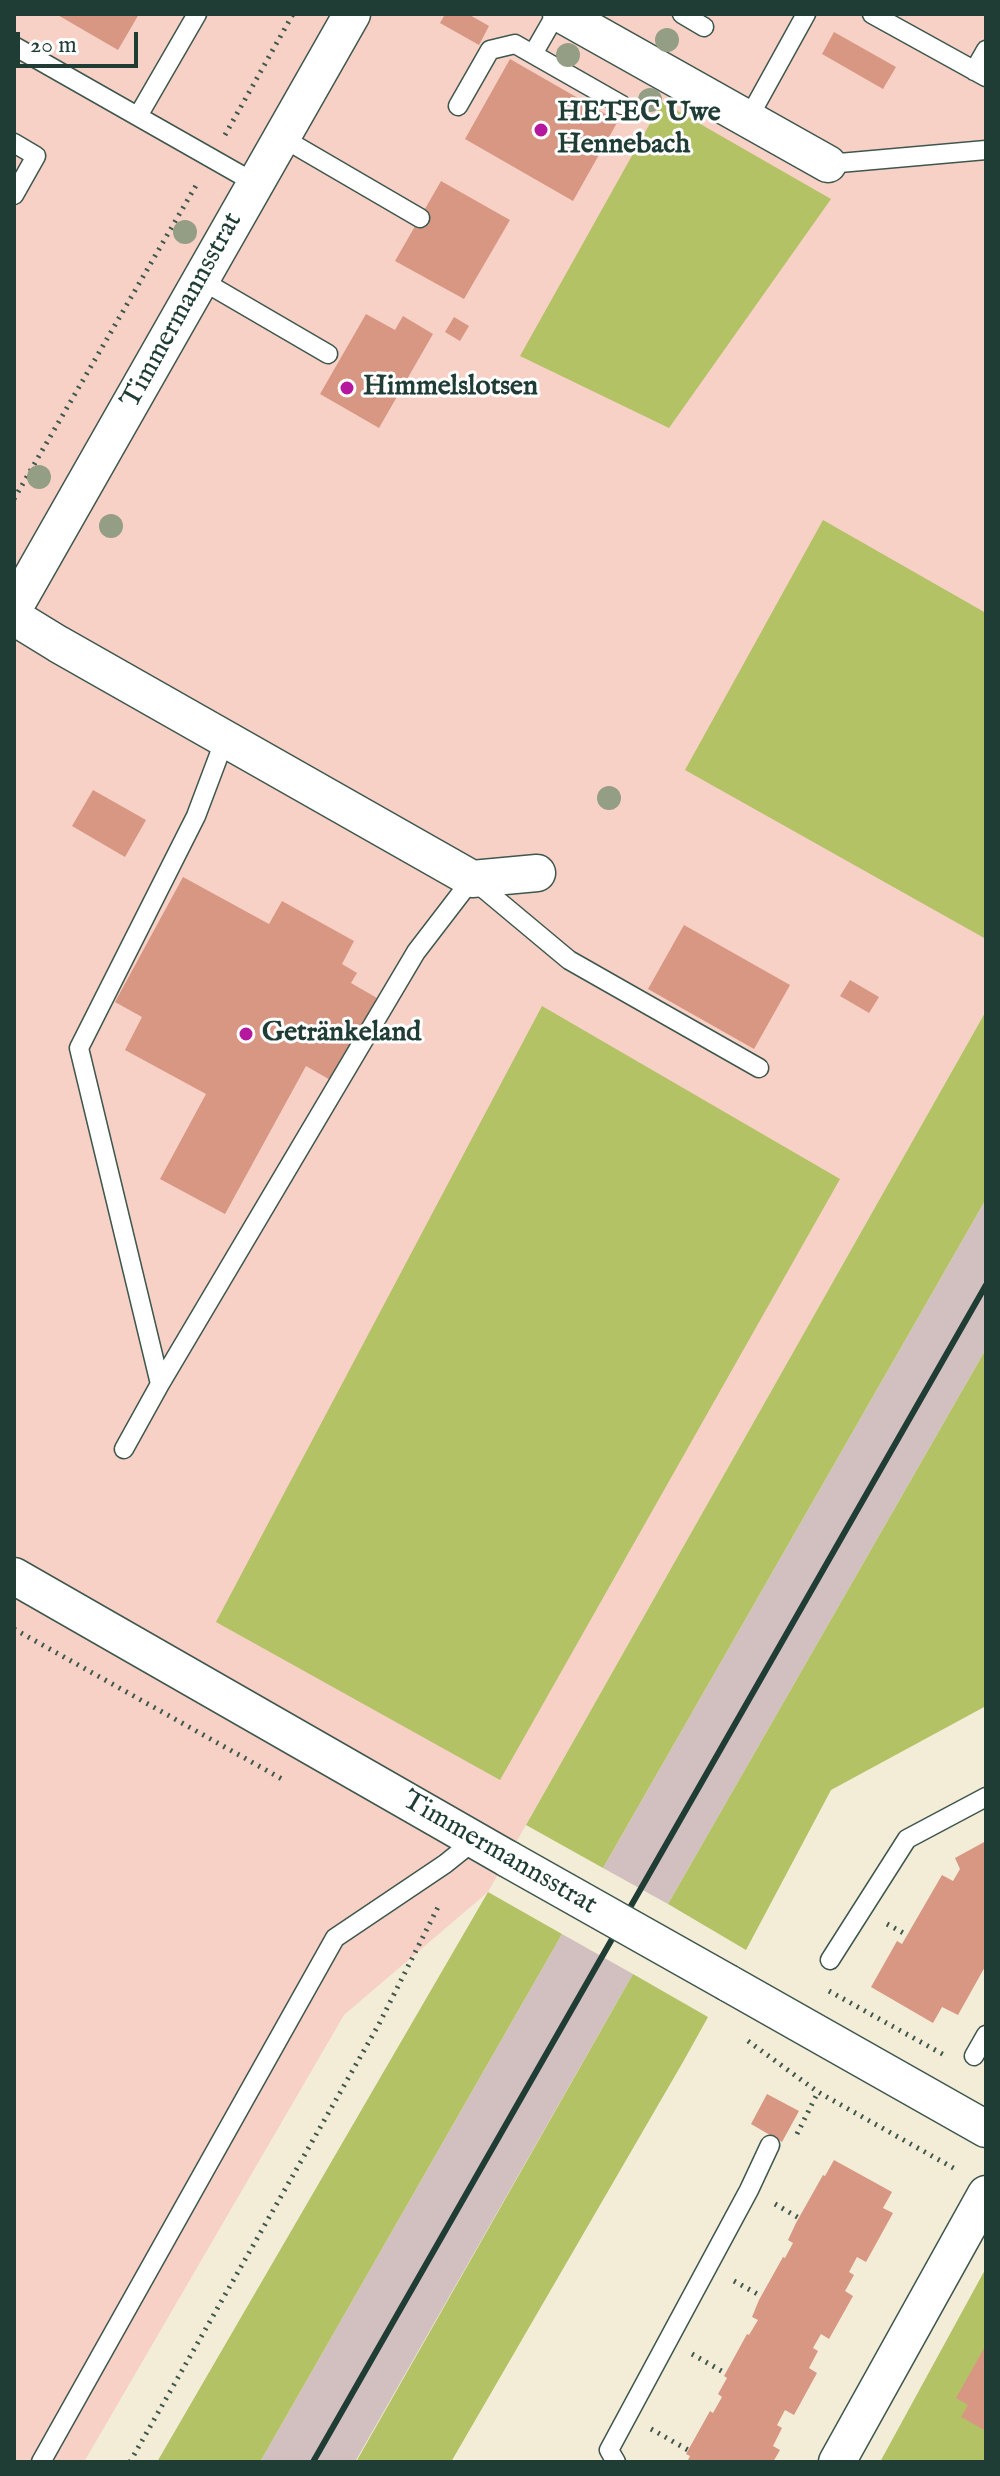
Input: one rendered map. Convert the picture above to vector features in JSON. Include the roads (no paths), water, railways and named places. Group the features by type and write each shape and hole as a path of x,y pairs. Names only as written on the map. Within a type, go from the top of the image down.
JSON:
{"street":[{"name":"Timmermannsstrat","path":"14,608 352,14"},
{"path":"559,14 828,164"},
{"path":"14,617 472,879 537,873"},
{"name":"Timmermannsstrat","path":"14,1576 986,2129"},
{"path":"837,2462 973,2183"}],"lane":[{"path":"138,116 197,14"},
{"path":"533,54 559,14"},
{"path":"682,14 704,27"},
{"path":"748,119 806,14"},
{"path":"872,14 980,74 986,50"},
{"path":"458,106 490,50 515,44 622,105"},
{"path":"14,46 255,183"},
{"path":"281,137 420,218"},
{"path":"14,143 36,156 14,195"},
{"path":"828,164 986,150"},
{"path":"201,280 328,354"},
{"path":"160,1384 79,1048 196,816 225,739"},
{"path":"124,1449 416,952 472,879 569,960 759,1068"},
{"path":"830,1960 907,1839 986,1797"},
{"path":"41,2462 335,1938 445,1864 475,1840"},
{"path":"974,2056 986,2035"},
{"path":"616,2462 609,2450 749,2190 770,2145"}],"railway":[{"path":"313,2462 986,1285"}],"place":[{"name":"HETEC Uwe Hennebach","path":"541,130"},
{"name":"Himmelslotsen","path":"347,388"},
{"name":"Getränkeland","path":"246,1034"}]}
